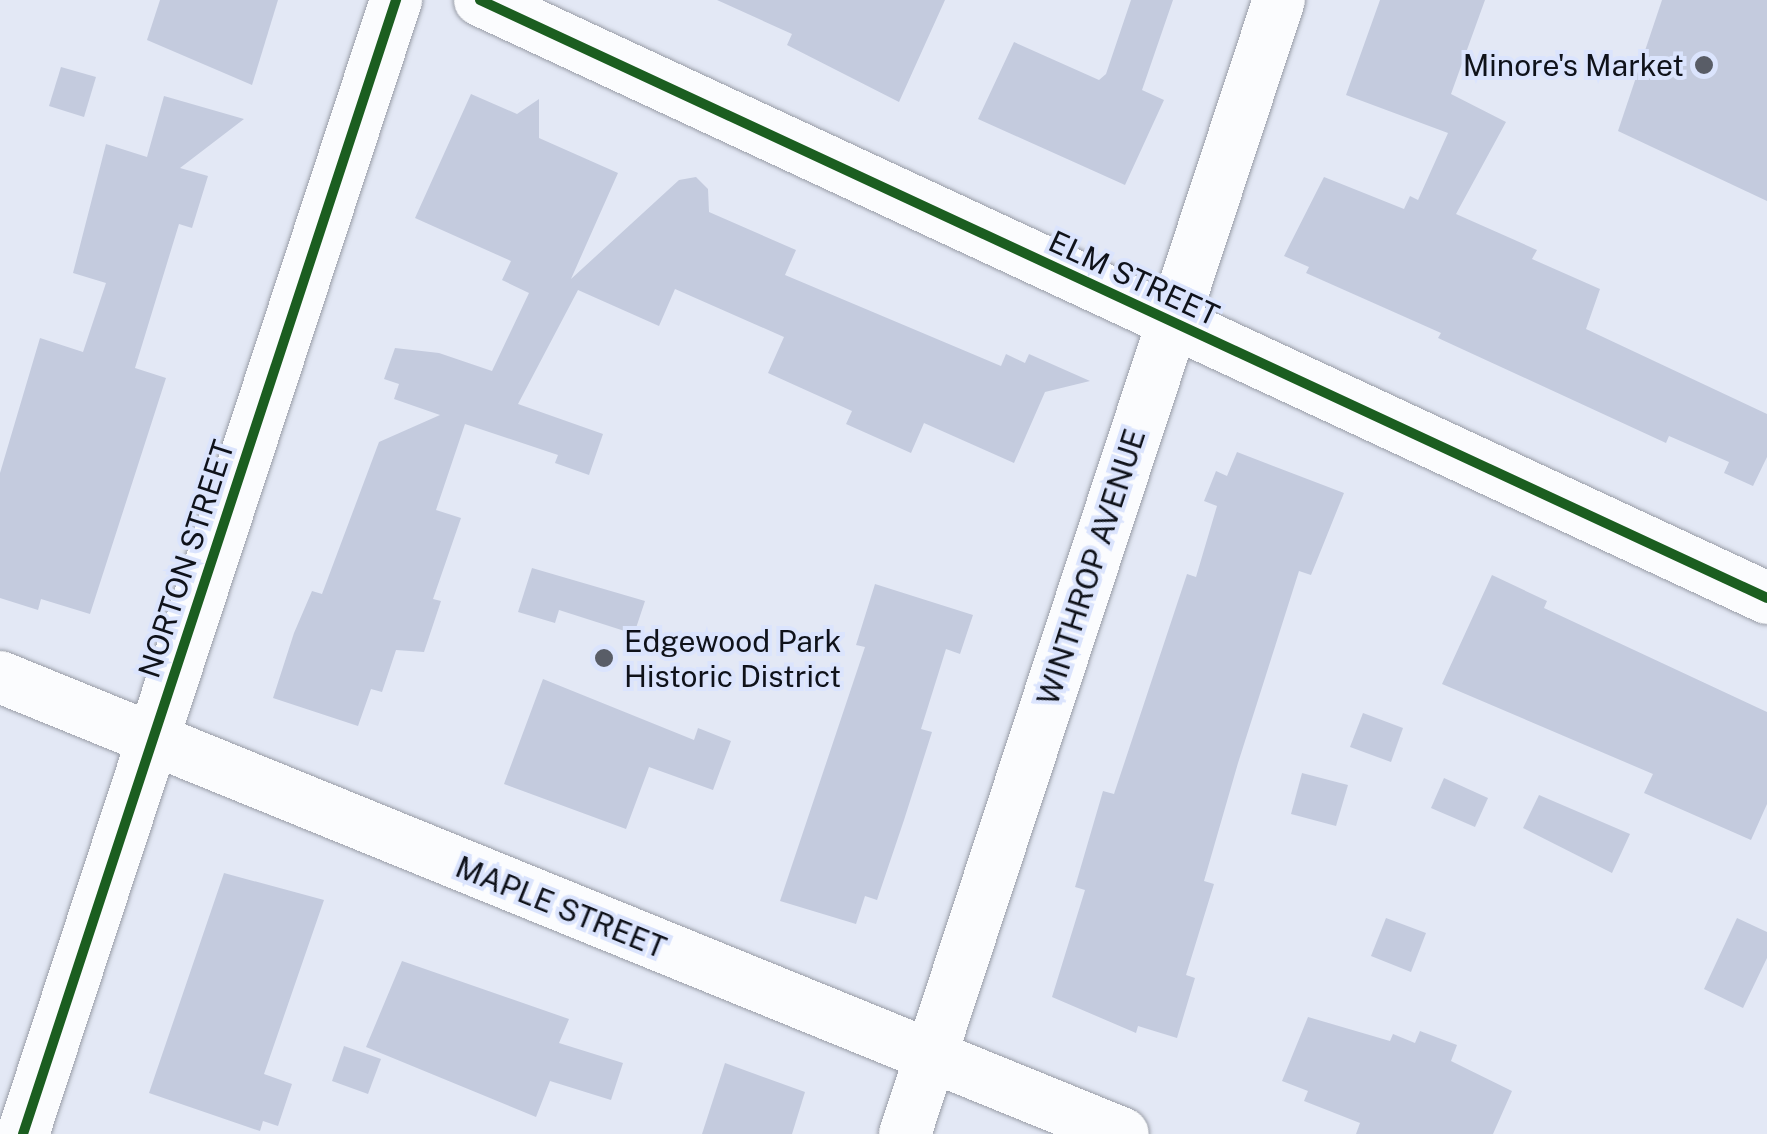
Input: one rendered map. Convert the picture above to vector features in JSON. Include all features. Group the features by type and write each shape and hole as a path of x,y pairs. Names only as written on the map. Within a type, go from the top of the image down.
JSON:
{"street":[{"name":"NORTON STREET","path":"23,1134 396,0"},
{"name":"ELM STREET","path":"480,0 1767,598"},
{"name":"WINTHROP AVENUE","path":"905,1134 1279,0"},
{"name":"MAPLE STREET","path":"0,677 1123,1134"}],"building":[{"path":"160,0 278,0 252,85 147,40"},
{"path":"717,0 945,0 899,102 787,45 792,34"},
{"path":"1131,0 1173,0 1142,90 1164,100 1125,185 978,119 1014,42 1099,80 1106,74"},
{"path":"1380,0 1485,0 1451,94 1506,122 1456,214 1537,250 1532,259 1600,289 1586,329 1767,414 1767,457 1753,486 1724,473 1729,462 1669,436 1666,443 1438,338 1441,333 1306,273 1309,267 1284,256 1324,177 1404,209 1410,196 1418,200 1448,133 1346,95"},
{"name":"Minore's Market","path":"1662,0 1767,0 1767,201 1618,131"},
{"path":"61,67 96,77 84,117 49,106"},
{"path":"471,94 517,114 539,99 539,138 618,173 571,279 679,180 696,177 708,189 709,212 796,250 785,275 1001,366 1006,354 1025,363 1029,354 1090,381 1045,392 1014,463 924,423 911,453 846,424 852,411 768,373 784,337 675,289 659,326 578,290 518,404 603,434 589,475 555,463 558,455 465,424 436,510 461,518 433,599 441,601 424,652 396,650 382,692 371,689 358,726 273,698 312,591 322,594 379,442 440,415 394,399 399,384 384,379 395,348 439,353 492,371 529,293 502,280 511,261 415,218"},
{"path":"164,96 244,119 180,168 208,176 192,228 179,224 135,368 166,378 90,614 41,599 38,610 0,598 0,473 40,338 83,352 106,283 73,273 106,144 147,157"},
{"path":"1237,452 1344,493 1311,575 1299,571 1238,763 1204,881 1214,884 1186,975 1195,978 1177,1038 1138,1026 1136,1033 1052,997 1085,890 1075,887 1103,791 1114,794 1187,574 1196,577 1217,506 1204,501 1216,471 1227,476"},
{"path":"532,568 645,601 634,634 559,610 555,623 518,612"},
{"path":"1492,575 1547,601 1544,608 1767,712 1767,804 1751,840 1644,793 1653,774 1442,684"},
{"path":"875,584 973,615 960,654 946,649 921,729 932,732 904,820 877,900 865,896 856,924 780,901 865,647 856,645"},
{"path":"543,679 694,740 698,728 731,741 713,790 649,767 626,829 504,784"},
{"path":"1363,713 1403,728 1391,762 1350,747"},
{"path":"1302,773 1348,785 1336,826 1291,814"},
{"path":"1444,778 1488,798 1475,827 1431,808"},
{"path":"1539,795 1630,834 1612,873 1523,828"},
{"path":"224,873 324,900 264,1074 292,1084 278,1126 263,1121 260,1131 149,1093"},
{"path":"1386,918 1426,933 1411,972 1371,956"},
{"path":"1737,918 1767,932 1767,958 1743,1008 1704,989"},
{"path":"402,961 569,1019 559,1043 623,1063 611,1100 550,1081 536,1117 366,1047"},
{"path":"1308,1017 1390,1041 1393,1034 1415,1043 1420,1031 1457,1045 1451,1061 1512,1091 1493,1134 1356,1134 1360,1123 1304,1101 1308,1091 1282,1081"},
{"path":"344,1046 381,1059 368,1094 332,1081"},
{"path":"725,1063 805,1092 792,1134 702,1134"}],"cycle path":[{"path":"23,1134 396,0"},
{"path":"480,0 1767,598"}],"place":[{"name":"Minore's Market","path":"1704,65"},
{"name":"Edgewood Park Historic District","path":"604,658"}]}
